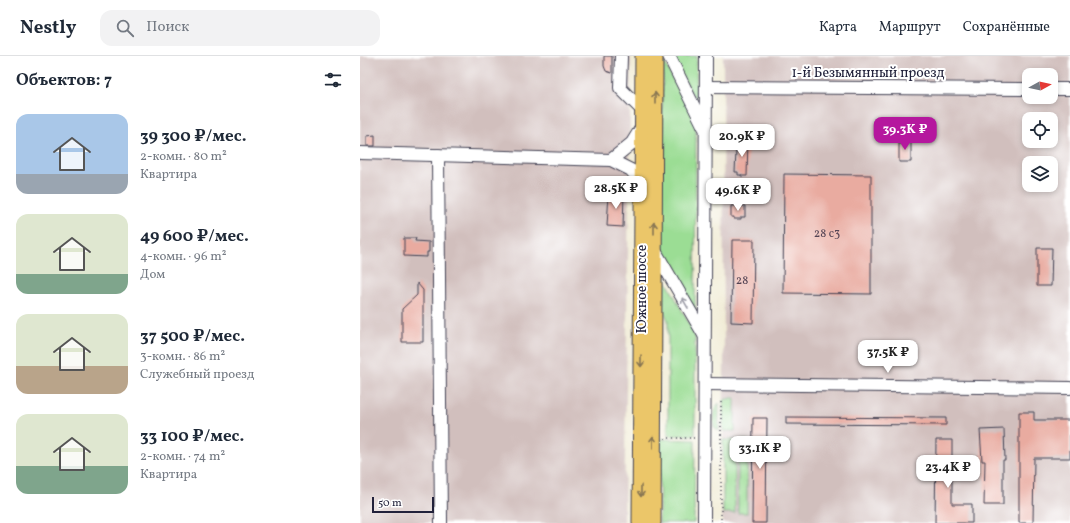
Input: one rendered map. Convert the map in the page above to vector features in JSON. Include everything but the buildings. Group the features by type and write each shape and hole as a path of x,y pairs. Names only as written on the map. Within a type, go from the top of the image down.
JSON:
{"main road":[{"name":"Южное шоссе","path":"640,523 643,56"},
{"name":"Южное шоссе","path":"653,523 655,56"}],"street":[{"path":"610,160 632,143 643,118 620,88 621,56"},
{"path":"669,56 706,130"},
{"path":"704,523 706,56"},
{"name":"1-й Безымянный проезд","path":"706,87 1022,89"},
{"path":"1058,89 1070,89"},
{"path":"360,153 610,160 631,170 642,184"},
{"path":"438,155 441,523"},
{"path":"654,248 704,336"},
{"path":"705,384 1070,388"}],"path":[{"path":"721,402 721,523"},
{"path":"660,438 695,438"}],"shaded area":[{"path":"360,56 631,56 624,523 360,523"},
{"path":"723,56 1070,56 1070,523 722,523 724,377"}],"green space":[{"path":"671,56 697,56 696,102"},
{"path":"663,60 696,121 695,314 660,254"},
{"path":"662,273 695,337 695,435 668,436 668,320 661,307"},
{"path":"735,398 735,431 723,431 723,400"},
{"path":"719,403 719,431 714,427 713,417 715,408"},
{"path":"660,439 695,440 694,523 659,523"},
{"path":"723,440 735,440 735,513 723,513"},
{"path":"738,440 747,440 747,513 738,513"}]}
